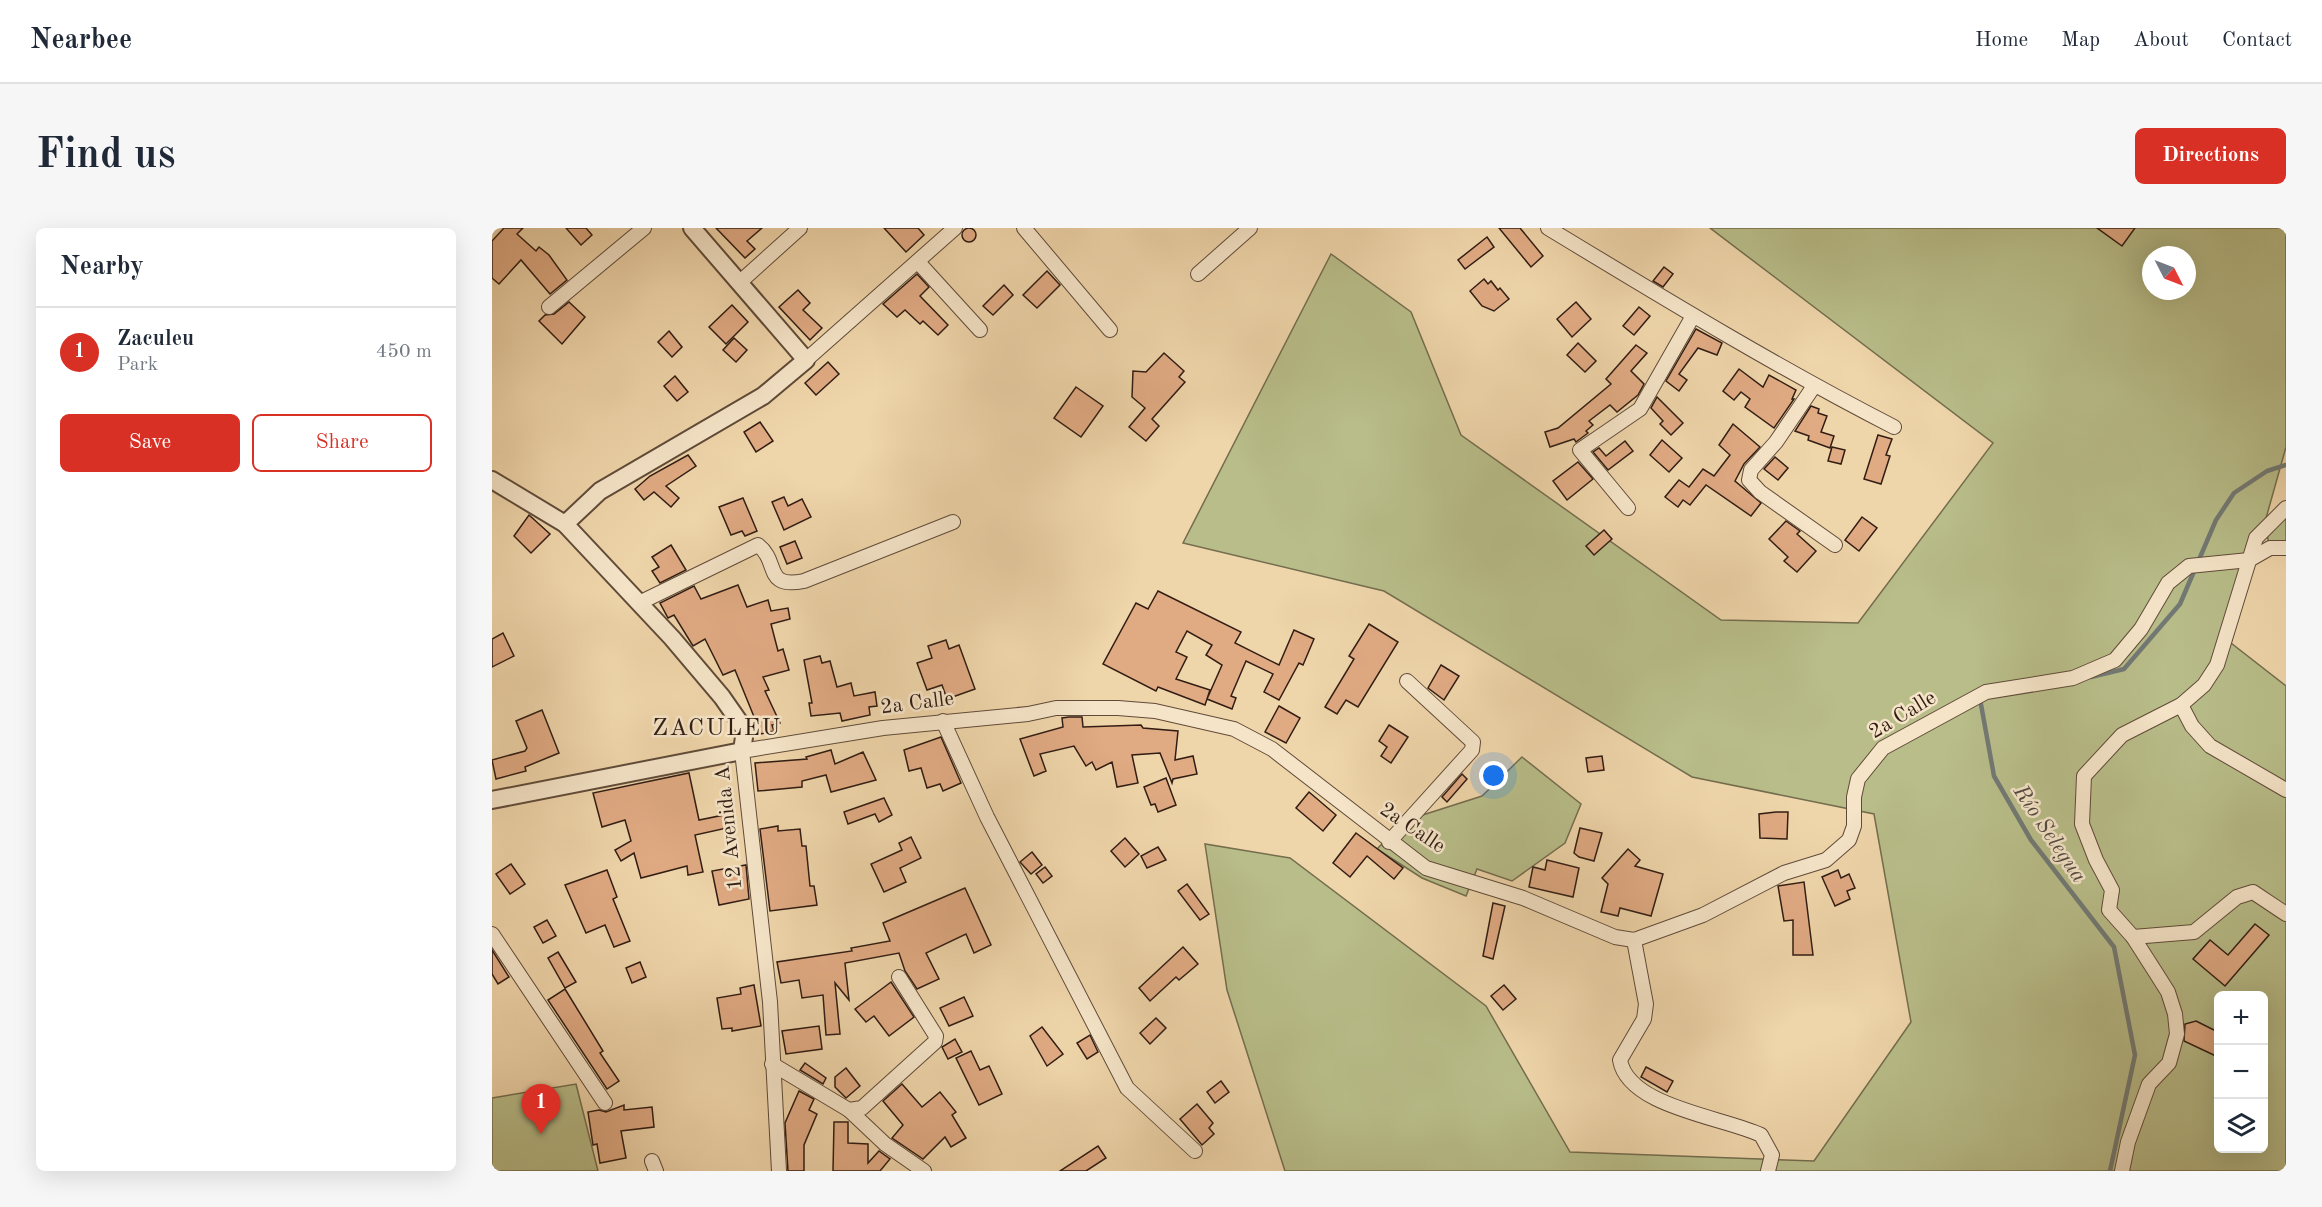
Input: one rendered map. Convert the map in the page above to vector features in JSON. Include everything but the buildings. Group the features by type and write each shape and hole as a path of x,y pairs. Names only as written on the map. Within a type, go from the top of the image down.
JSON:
{"street":[{"path":"549,307 644,228"},
{"path":"692,228 806,360"},
{"path":"739,283 800,228"},
{"path":"565,524 600,491 763,396 955,228"},
{"path":"1024,228 1110,330"},
{"path":"1198,274 1250,228"},
{"path":"1548,228 1693,316 1815,386 1894,427"},
{"path":"918,262 980,330"},
{"path":"1628,508 1580,450 1640,410 1693,316"},
{"path":"1815,386 1776,442 1751,470 1749,480 1760,492 1835,545"},
{"name":"12 Avenida A","path":"492,480 565,524 672,638 745,730 742,751 770,1002 776,1169"},
{"path":"2122,1171 2128,1142 2149,1084 2169,1063 2176,1034 2175,1014 2168,992 2133,937 2109,910 2112,890 2096,860 2082,824 2084,776 2122,735 2181,705 2204,685 2217,665 2256,538 2286,508"},
{"path":"639,603 758,545 776,577 789,584 804,581 953,522"},
{"name":"2a Calle","path":"492,800 742,751 943,722 1028,714 1056,708 1118,708 1155,711 1234,729 1272,749 1389,842 1426,868 1523,898 1615,937 1634,940 1703,915 1784,873 1826,860 1849,840 1854,826 1854,797 1858,779 1868,763 1883,748 1986,692 2073,678 2115,660 2141,629 2168,583 2196,565 2249,560 2270,548 2286,548"},
{"path":"1389,842 1472,750 1473,742 1407,681"},
{"path":"2181,705 2192,726 2210,746 2286,790"},
{"path":"943,722 987,817 1127,1088 1195,1151"},
{"path":"2133,937 2194,932 2237,897 2253,892 2286,914"},
{"path":"492,933 605,1103"},
{"path":"1634,940 1645,1012 1644,1019 1620,1060 1622,1071 1630,1083 1672,1106 1761,1135 1772,1155 1768,1171"},
{"path":"849,1110 862,1108 935,1042 936,1035 899,977"},
{"path":"772,1064 849,1110 885,1144 924,1171"}],"green space":[{"path":"1710,228 2286,228 2286,447 2231,643 2286,686 2286,1171 1285,1171 1227,990 1205,844 1290,858 1486,1006 1570,1152 1814,1161 1911,1022 1874,814 1692,777 1384,591 1183,543 1331,254 1411,312 1461,435 1721,620 1858,623 1993,443"},
{"path":"2286,512 2286,548 2270,548 2267,535"},
{"path":"1522,757 1581,804 1565,843 1512,881 1477,869 1466,896 1422,878 1377,849 1404,821 1482,796"},
{"path":"576,1084 598,1171 492,1171 492,1098"}],"waterway":[{"name":"Río Selegua","path":"2091,677 2124,669 2180,604 2216,520 2234,493 2267,471 2286,465"},
{"name":"Río Selegua","path":"1982,699 1980,699 1994,776 2031,840 2114,947 2135,1055 2110,1171"}],"place":[{"name":"Zaculeu","path":"541,1134"}],"district":[{"name":"ZACULEU","path":"717,727"}]}
